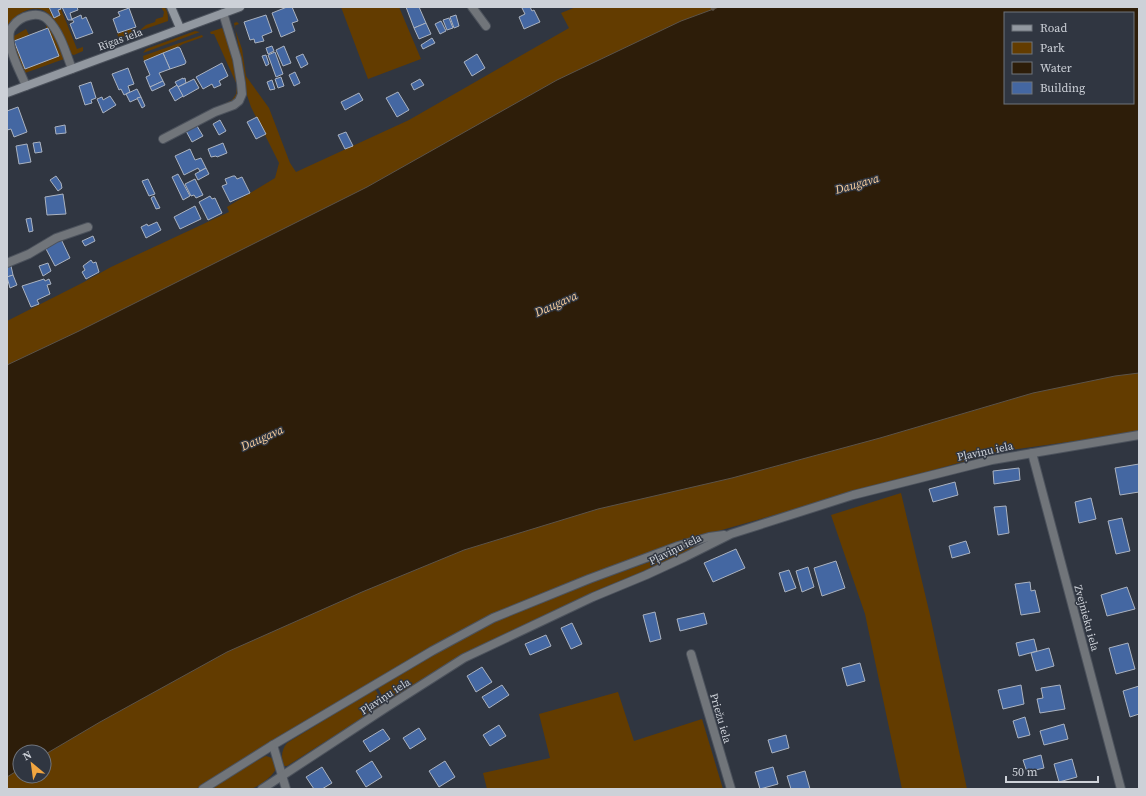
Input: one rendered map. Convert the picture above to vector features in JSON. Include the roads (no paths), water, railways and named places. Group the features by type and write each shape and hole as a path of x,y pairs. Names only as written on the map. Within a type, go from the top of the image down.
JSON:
{"main road":[{"path":"171,7 180,28"},
{"name":"Rīgas iela","path":"7,93 240,7"}],"street":[{"path":"472,7 486,26"},
{"path":"163,139 215,112 234,105 239,101 242,94 242,83 237,59 223,13"},
{"path":"26,86 11,51 9,42 12,27 17,22 31,15 39,15 47,18 53,25 72,69"},
{"path":"7,263 29,254 56,238 88,227"},
{"name":"Pļaviņu iela","path":"262,789 464,658 585,600 685,557 731,534 853,495 992,460 1139,435"},
{"name":"Zvejnieku iela","path":"1032,453 1121,789"},
{"path":"203,789 273,745 432,651 493,618 589,579 678,546 714,536 731,534"},
{"name":"Priežu iela","path":"691,654 731,789"},
{"path":"273,745 286,789"}],"water":[{"name":"Daugava","path":"719,7 1139,7 1139,373 1115,376 1033,393 880,438 732,478 598,509 464,550 362,592 227,652 52,750 52,744 12,744 12,774 7,777 7,365 79,331 367,187 557,80 681,21"}]}
